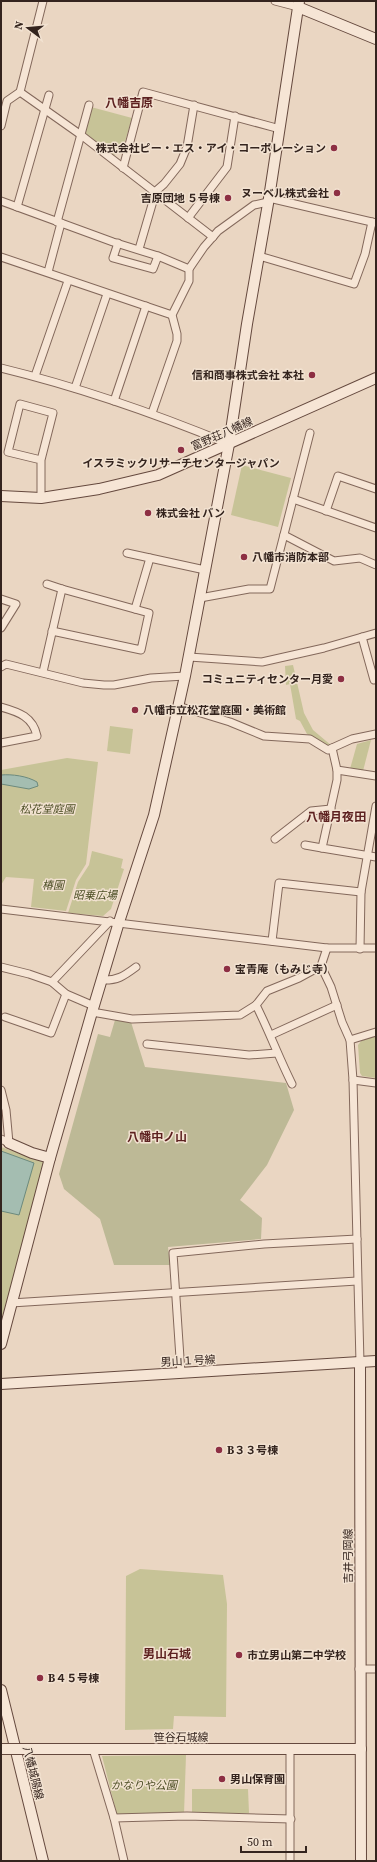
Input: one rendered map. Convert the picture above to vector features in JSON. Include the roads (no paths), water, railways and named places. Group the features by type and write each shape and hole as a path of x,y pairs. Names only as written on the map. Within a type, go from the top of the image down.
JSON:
{"street":[{"path":"1,126 7,101 20,92 43,1"},
{"path":"275,1 298,4 376,39"},
{"path":"1,1344 50,1158 102,980 114,922 154,815 185,676 229,444 269,200 298,4"},
{"path":"20,92 81,136 213,236"},
{"path":"123,168 144,92 280,129"},
{"path":"18,207 49,95"},
{"path":"48,272 89,104"},
{"path":"139,249 156,192 180,164 187,147 194,105"},
{"path":"188,218 226,167 235,116"},
{"path":"152,413 177,342 177,334 172,315 189,281 189,269 204,246 213,236 254,205 269,200 374,222 365,254 354,284 259,256"},
{"path":"1,201 59,223 139,249 189,269"},
{"path":"118,243 113,258 153,269 158,256"},
{"path":"1,257 48,272 68,281 172,315"},
{"path":"34,376 68,281"},
{"path":"75,388 107,294"},
{"path":"114,401 146,306"},
{"path":"1,368 75,388 152,413 229,444"},
{"name":"富野荘八幡線","path":"1,496 41,498 99,489 158,475 376,378"},
{"path":"41,460 8,452 20,404 52,413 41,460 41,498"},
{"path":"200,598 249,589 270,590 310,433"},
{"path":"326,510 338,476 376,489"},
{"path":"293,499 376,528"},
{"path":"284,536 334,561 360,558 376,565"},
{"path":"127,553 205,570"},
{"path":"135,609 150,558"},
{"path":"47,584 149,613 141,650 52,632"},
{"path":"43,672 62,589"},
{"path":"1,599 16,604 1,628"},
{"path":"189,657 262,662 376,633"},
{"path":"362,637 374,680"},
{"path":"1,666 6,664 43,672 82,683 114,685 151,678 185,676"},
{"path":"178,706 230,722 264,736 310,739 328,750 352,739 376,734"},
{"path":"1,707 21,714 35,726 37,736 1,743"},
{"path":"322,848 337,780 337,770 332,748"},
{"path":"337,770 376,776"},
{"path":"360,949 361,892 376,806"},
{"path":"275,839 311,811 331,809"},
{"path":"305,844 376,857"},
{"path":"272,941 279,883 361,892"},
{"path":"1,909 327,948 376,948"},
{"path":"52,982 114,922"},
{"path":"1,967 30,974 52,982 66,994 93,1009 132,1019 240,1015 256,1005 267,991 276,986 299,978 321,966 327,948"},
{"path":"321,966 331,986 336,1005 350,1040 353,1080 360,1363"},
{"path":"102,980 113,981 123,977 136,967"},
{"path":"5,1017 51,1033 66,994"},
{"path":"256,1005 271,1035 277,1053 292,1084"},
{"path":"271,1035 336,1005"},
{"path":"350,1040 376,1032"},
{"path":"147,1044 249,1055 277,1053"},
{"path":"353,1080 376,1083"},
{"path":"1,1090 6,1110 5,1141 32,1153 50,1158"},
{"path":"181,1373 173,1253 264,1244 357,1239"},
{"path":"11,1303 357,1280"},
{"name":"男山１号線","path":"1,1384 376,1361"},
{"name":"吉井弓岡線","path":"360,1363 359,1669 361,1861"},
{"path":"359,1669 376,1669"},
{"name":"八幡城陽線","path":"1,1690 43,1861"},
{"name":"笹谷石城線","path":"1,1749 361,1749"},
{"path":"93,1749 114,1818 124,1861"},
{"path":"290,1749 290,1861"},
{"path":"114,1818 187,1816 291,1819"}],"place":[{"name":"株式会社ピー・エス・アイ・コーポレーション","path":"334,148"},
{"name":"ヌーベル株式会社","path":"337,193"},
{"name":"吉原団地 ５号棟","path":"228,198"},
{"name":"信和商事株式会社 本社","path":"312,375"},
{"name":"イスラミックリサーチセンタージャパン","path":"181,450"},
{"name":"株式会社 バン","path":"148,513"},
{"name":"八幡市消防本部","path":"244,557"},
{"name":"コミュニティセンター月愛","path":"341,679"},
{"name":"八幡市立松花堂庭園・美術館","path":"135,710"},
{"name":"宝青庵（もみじ寺）","path":"227,969"},
{"name":"B３３号棟","path":"219,1450"},
{"name":"市立男山第二中学校","path":"239,1655"},
{"name":"B４５号棟","path":"40,1678"},
{"name":"男山保育園","path":"222,1779"}],"district":[{"name":"八幡吉原","path":"129,103"},
{"name":"八幡月夜田","path":"336,817"},
{"name":"八幡中ノ山","path":"157,1137"},
{"name":"男山石城","path":"167,1654"}],"park label":[{"name":"松花堂庭園","path":"47,809"},
{"name":"椿園","path":"53,885"},
{"name":"昭乗広場","path":"95,895"},
{"name":"かなりや公園","path":"144,1785"}]}
